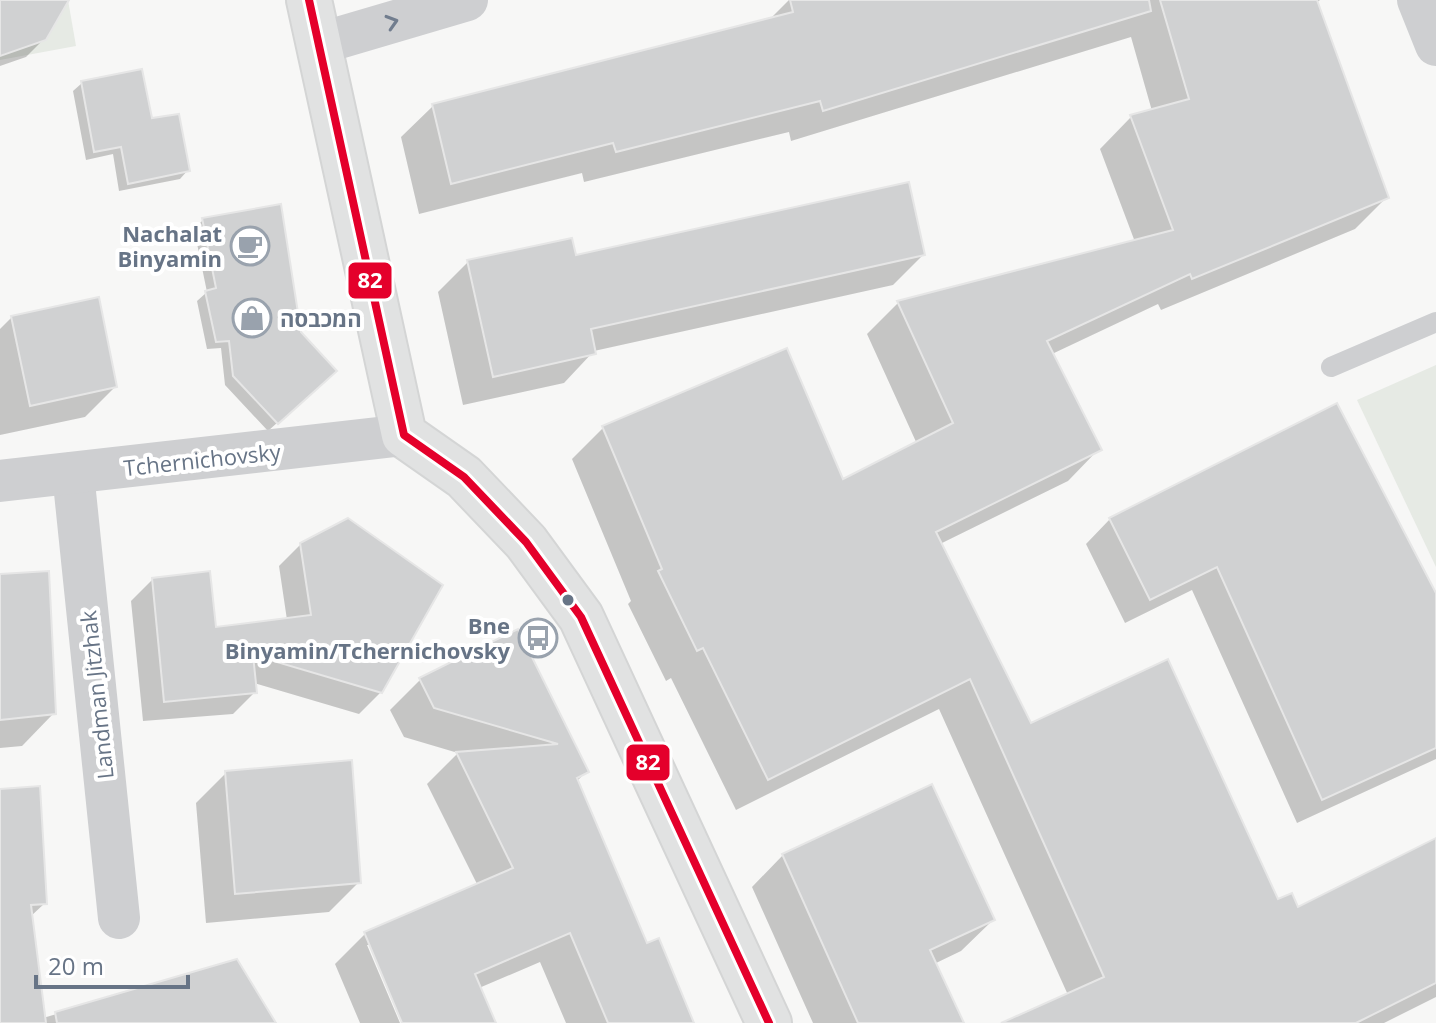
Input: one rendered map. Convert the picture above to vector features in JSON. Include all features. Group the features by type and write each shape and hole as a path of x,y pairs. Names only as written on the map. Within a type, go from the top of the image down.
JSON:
{"street":[{"path":"309,0 404,435 464,477 526,542 581,617 663,787 769,1023"},
{"path":"318,44 467,0"},
{"path":"1418,0 1436,45"},
{"name":"Tchernichovsky","path":"0,481 404,435"},
{"name":"Landman Jitzhak","path":"73,473 119,918"}],"lane":[{"path":"1331,367 1436,322"}],"shaded area":[{"path":"0,0 68,0 76,46 0,60"},
{"path":"1436,365 1436,567 1357,400"}],"building":[{"path":"0,0 69,0 46,40 0,56"},
{"path":"790,0 1149,0 1151,11 823,111 820,101 616,152 613,143 451,184 432,104 793,12"},
{"path":"1160,0 1317,0 1389,198 1192,279 1190,274 1047,341 1102,450 936,532 1031,723 1168,659 1278,899 1292,893 1298,907 1436,838 1436,983 1356,1023 1001,1023 1104,977 970,679 768,780 703,648 697,651 658,571 662,569 602,426 787,348 843,479 953,423 897,301 1173,230 1130,115 1189,99"},
{"path":"142,69 152,118 179,114 190,171 128,184 121,147 94,152 81,81"},
{"path":"909,182 925,255 591,329 596,354 493,377 467,260 572,238 576,255"},
{"path":"281,204 301,332 337,371 278,424 233,376 229,341 216,342 205,291 216,288 202,218"},
{"path":"99,297 117,387 30,406 11,316"},
{"path":"1337,403 1436,593 1436,748 1322,800 1217,567 1150,600 1109,518"},
{"path":"348,518 443,585 382,693 253,655 257,693 164,702 152,578 210,571 216,627 311,615 300,543"},
{"path":"49,571 56,714 0,720 0,574"},
{"path":"518,629 589,772 577,778 647,943 659,938 694,1023 608,1023 570,933 475,974 496,1023 402,1023 364,932 513,868 456,752 558,744 434,708 419,678"},
{"path":"352,760 361,883 235,894 225,771"},
{"path":"932,784 995,920 930,950 964,1023 858,1023 782,854"},
{"path":"40,786 47,904 31,905 46,1023 0,1023 0,789"},
{"path":"237,959 276,1023 57,1023 55,1012"}],"transit line":[{"name":"82","path":"309,0 404,435 464,477 526,542 581,617 769,1023"}],"place":[{"name":"Nachalat Binyamin","path":"250,246"},
{"name":"המכבסה","path":"252,318"},
{"name":"Bne Binyamin/Tchernichovsky","path":"538,638"}]}
